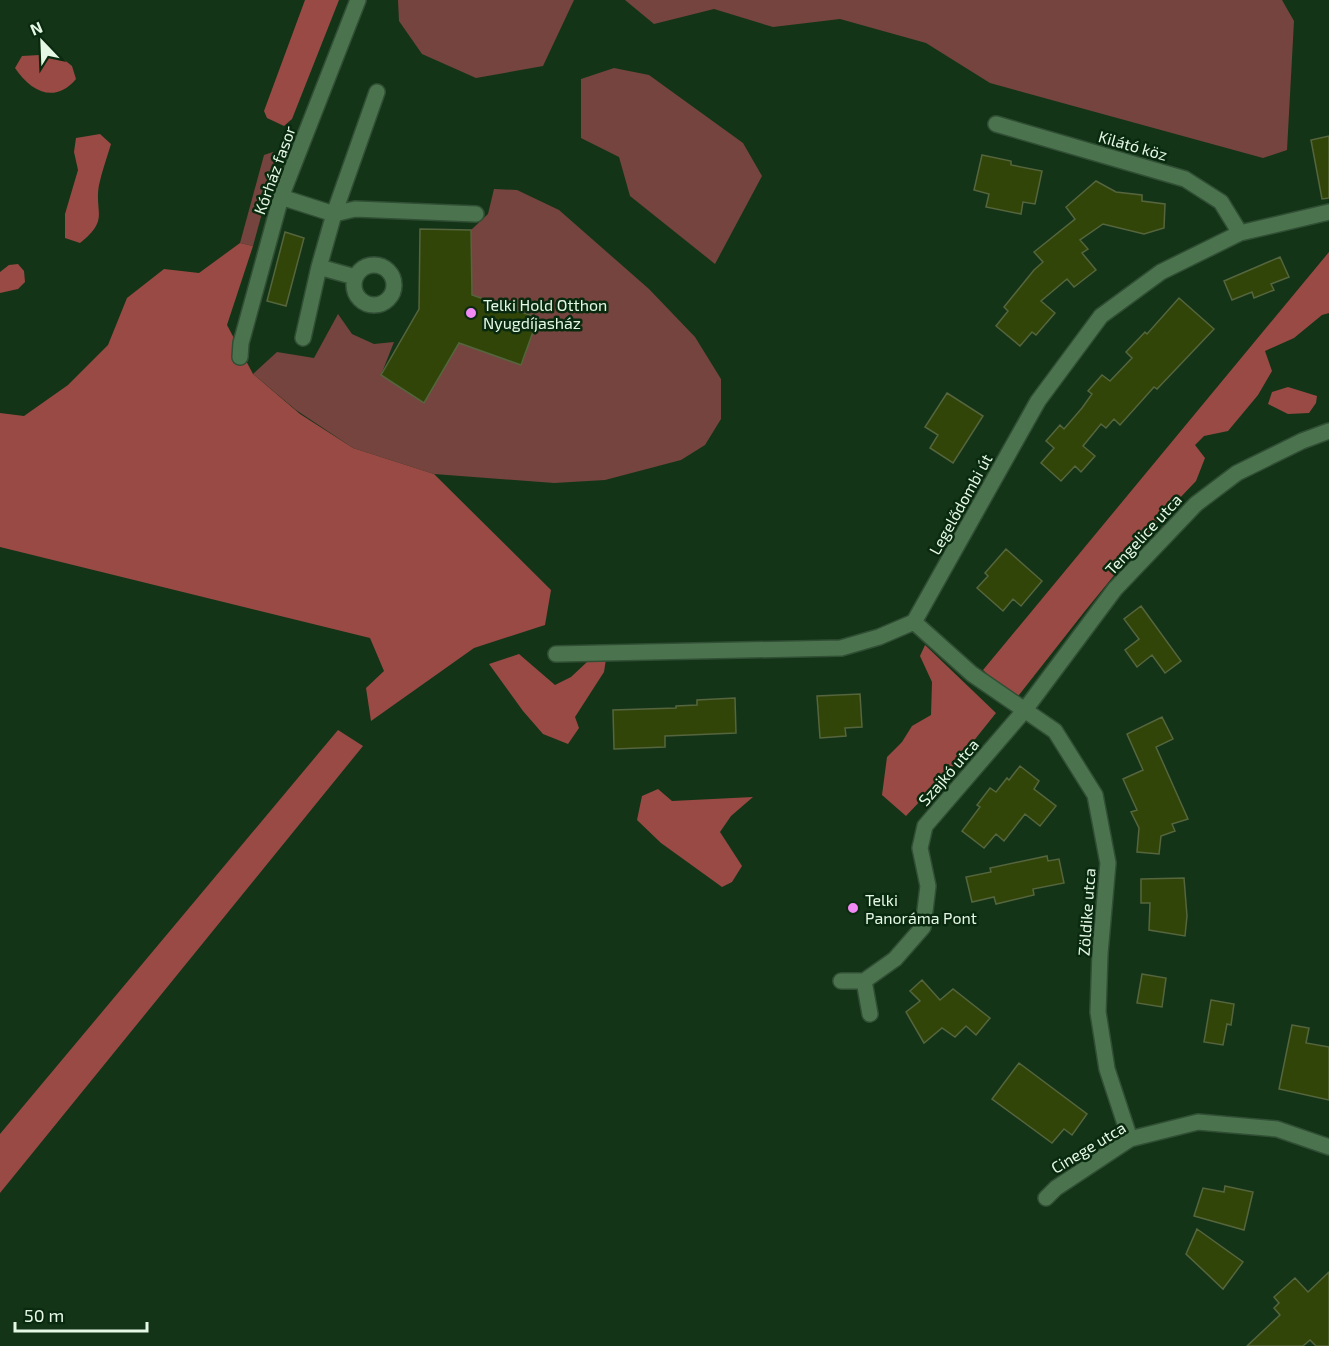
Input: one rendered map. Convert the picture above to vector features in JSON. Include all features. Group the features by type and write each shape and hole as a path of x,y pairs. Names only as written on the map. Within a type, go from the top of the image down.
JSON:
{"street":[{"name":"Kórház fasor","path":"240,357 241,343 281,197 358,0"},
{"path":"303,338 334,214 377,92"},
{"name":"Kilátó köz","path":"996,123 1185,179 1221,202 1240,233"},
{"path":"281,197 334,214 355,209 476,214"},
{"name":"Legelődombi út","path":"915,622 1038,401 1101,316 1161,272 1240,233 1329,212"},
{"path":"319,267 355,277"},
{"name":"Tengelice utca","path":"1024,711 1116,589 1196,504 1237,474 1302,441 1329,431"},
{"path":"556,654 841,648 879,638 915,622"},
{"name":"Zöldike utca","path":"915,622 972,674 1055,731 1095,795 1108,863 1100,952 1098,1012 1107,1069 1130,1139"},
{"name":"Szajkó utca","path":"864,981 895,959 924,927 928,886 920,848 925,826 1024,711"},
{"path":"841,981 864,981 870,1014"},
{"name":"Cinege utca","path":"1046,1198 1056,1188 1130,1139 1198,1122 1277,1129 1329,1147"}],"shaded area":[{"path":"305,0 339,0 292,119 284,126 267,118 264,111"},
{"path":"398,0 574,0 543,66 476,78 422,54 399,21"},
{"path":"625,0 1282,0 1294,21 1287,150 1263,158 990,83 926,43 840,19 773,27 714,9 654,24"},
{"path":"57,54 72,66 76,79 60,91 52,93 36,89 15,68 22,56"},
{"path":"614,68 649,75 743,143 762,176 715,264 630,196 619,157 581,138 581,79"},
{"path":"100,134 111,144 99,185 99,216 95,228 80,243 65,238 65,214 78,170 74,152 76,138"},
{"path":"273,152 278,155 253,246 240,243 264,155"},
{"path":"494,189 517,190 559,210 649,289 695,337 721,379 721,419 705,445 681,460 605,480 554,483 434,474 353,448 296,410 253,374 277,352 314,358 338,314 352,334 374,344 394,342 381,375 423,402 459,343 522,363 538,318 472,295 471,230 488,214"},
{"path":"240,243 253,246 227,325 253,374 300,414 353,448 434,474 551,590 545,625 474,648 371,721 366,688 384,671 370,638 0,547 0,413 24,416 68,385 108,345 127,298 164,269 199,273"},
{"path":"1329,252 1329,313 1322,315 1294,338 1265,351 1272,371 1258,395 1228,431 1204,436 1195,445 1205,458 1196,481 1159,520 1015,700 983,670"},
{"path":"18,264 24,271 25,282 18,289 0,293 0,272 9,265"},
{"path":"1288,387 1317,396 1316,403 1309,413 1288,414 1268,404 1272,392"},
{"path":"925,645 996,713 956,763 906,816 882,795 887,757 902,742 912,726 931,715 932,682 920,656"},
{"path":"519,654 555,685 571,677 587,662 606,659 604,672 575,717 579,728 568,744 543,734 489,664"},
{"path":"338,730 363,746 0,1193 0,1134"},
{"path":"658,789 672,801 753,797 731,816 720,832 742,866 732,882 722,887 661,843 637,820 642,796"}],"building":[{"path":"1329,136 1329,198 1322,199 1311,140"},
{"path":"982,155 1011,161 1011,165 1042,171 1035,204 1023,202 1021,214 986,207 989,194 974,190"},
{"path":"1096,181 1116,192 1142,195 1142,201 1165,204 1164,228 1144,234 1103,224 1080,240 1088,249 1082,253 1096,270 1074,287 1067,279 1041,301 1055,313 1036,335 1032,332 1020,346 996,326 1008,311 1004,307 1043,262 1034,252 1075,219 1066,207"},
{"name":"Telki Hold Otthon Nyugdíjasház","path":"420,229 471,230 472,295 538,318 521,365 459,343 424,403 381,375 419,309"},
{"path":"285,232 304,238 286,306 267,301"},
{"path":"1280,257 1289,277 1271,284 1274,290 1254,298 1252,292 1232,300 1224,281"},
{"path":"1179,298 1214,329 1157,389 1154,387 1120,425 1114,419 1106,428 1101,424 1083,446 1095,456 1081,472 1075,466 1061,481 1041,463 1054,448 1046,441 1060,425 1064,429 1082,408 1092,394 1088,391 1102,375 1110,381 1132,358 1126,352 1145,332 1147,334"},
{"path":"947,393 983,416 953,463 930,448 938,435 925,427"},
{"path":"1006,549 1042,581 1021,606 1013,599 1003,611 977,588 988,576 985,573"},
{"path":"1141,606 1181,661 1165,673 1152,655 1137,667 1125,650 1139,639 1124,619"},
{"path":"860,694 862,727 845,728 846,736 820,738 817,696"},
{"path":"735,698 736,733 665,736 665,747 614,749 613,710 676,708 676,706 697,705 697,700"},
{"path":"1162,717 1173,739 1156,747 1188,819 1172,824 1175,831 1161,836 1159,854 1137,852 1139,828 1131,812 1137,810 1123,779 1143,770 1127,734"},
{"path":"1020,766 1039,781 1034,789 1056,806 1040,826 1025,814 1004,841 996,834 984,848 962,831 980,807 977,805 990,788 996,792"},
{"path":"1047,856 1048,861 1059,859 1064,883 1033,889 1034,895 996,904 994,897 972,902 966,877 991,872 990,868"},
{"path":"1184,878 1187,916 1185,936 1149,930 1150,903 1141,903 1141,879"},
{"path":"1142,974 1166,978 1162,1007 1137,1003"},
{"path":"922,980 940,1000 953,989 990,1018 976,1035 966,1026 955,1037 942,1028 924,1043 906,1012 920,1001 910,991"},
{"path":"1211,1000 1234,1004 1231,1025 1227,1024 1223,1045 1204,1042"},
{"path":"1292,1025 1309,1028 1306,1043 1329,1047 1329,1100 1279,1089"},
{"path":"1019,1063 1087,1114 1072,1135 1064,1129 1052,1143 992,1099"},
{"path":"1225,1186 1253,1192 1244,1230 1194,1216 1203,1188 1224,1192"},
{"path":"1197,1229 1243,1262 1223,1289 1186,1254"},
{"path":"1329,1272 1329,1346 1316,1346 1310,1340 1303,1346 1247,1346 1280,1315 1274,1308 1279,1303 1274,1297 1295,1278 1308,1292"}],"place":[{"name":"Telki Hold Otthon Nyugdíjasház","path":"471,313"},
{"name":"Telki Panoráma Pont","path":"853,908"}]}
